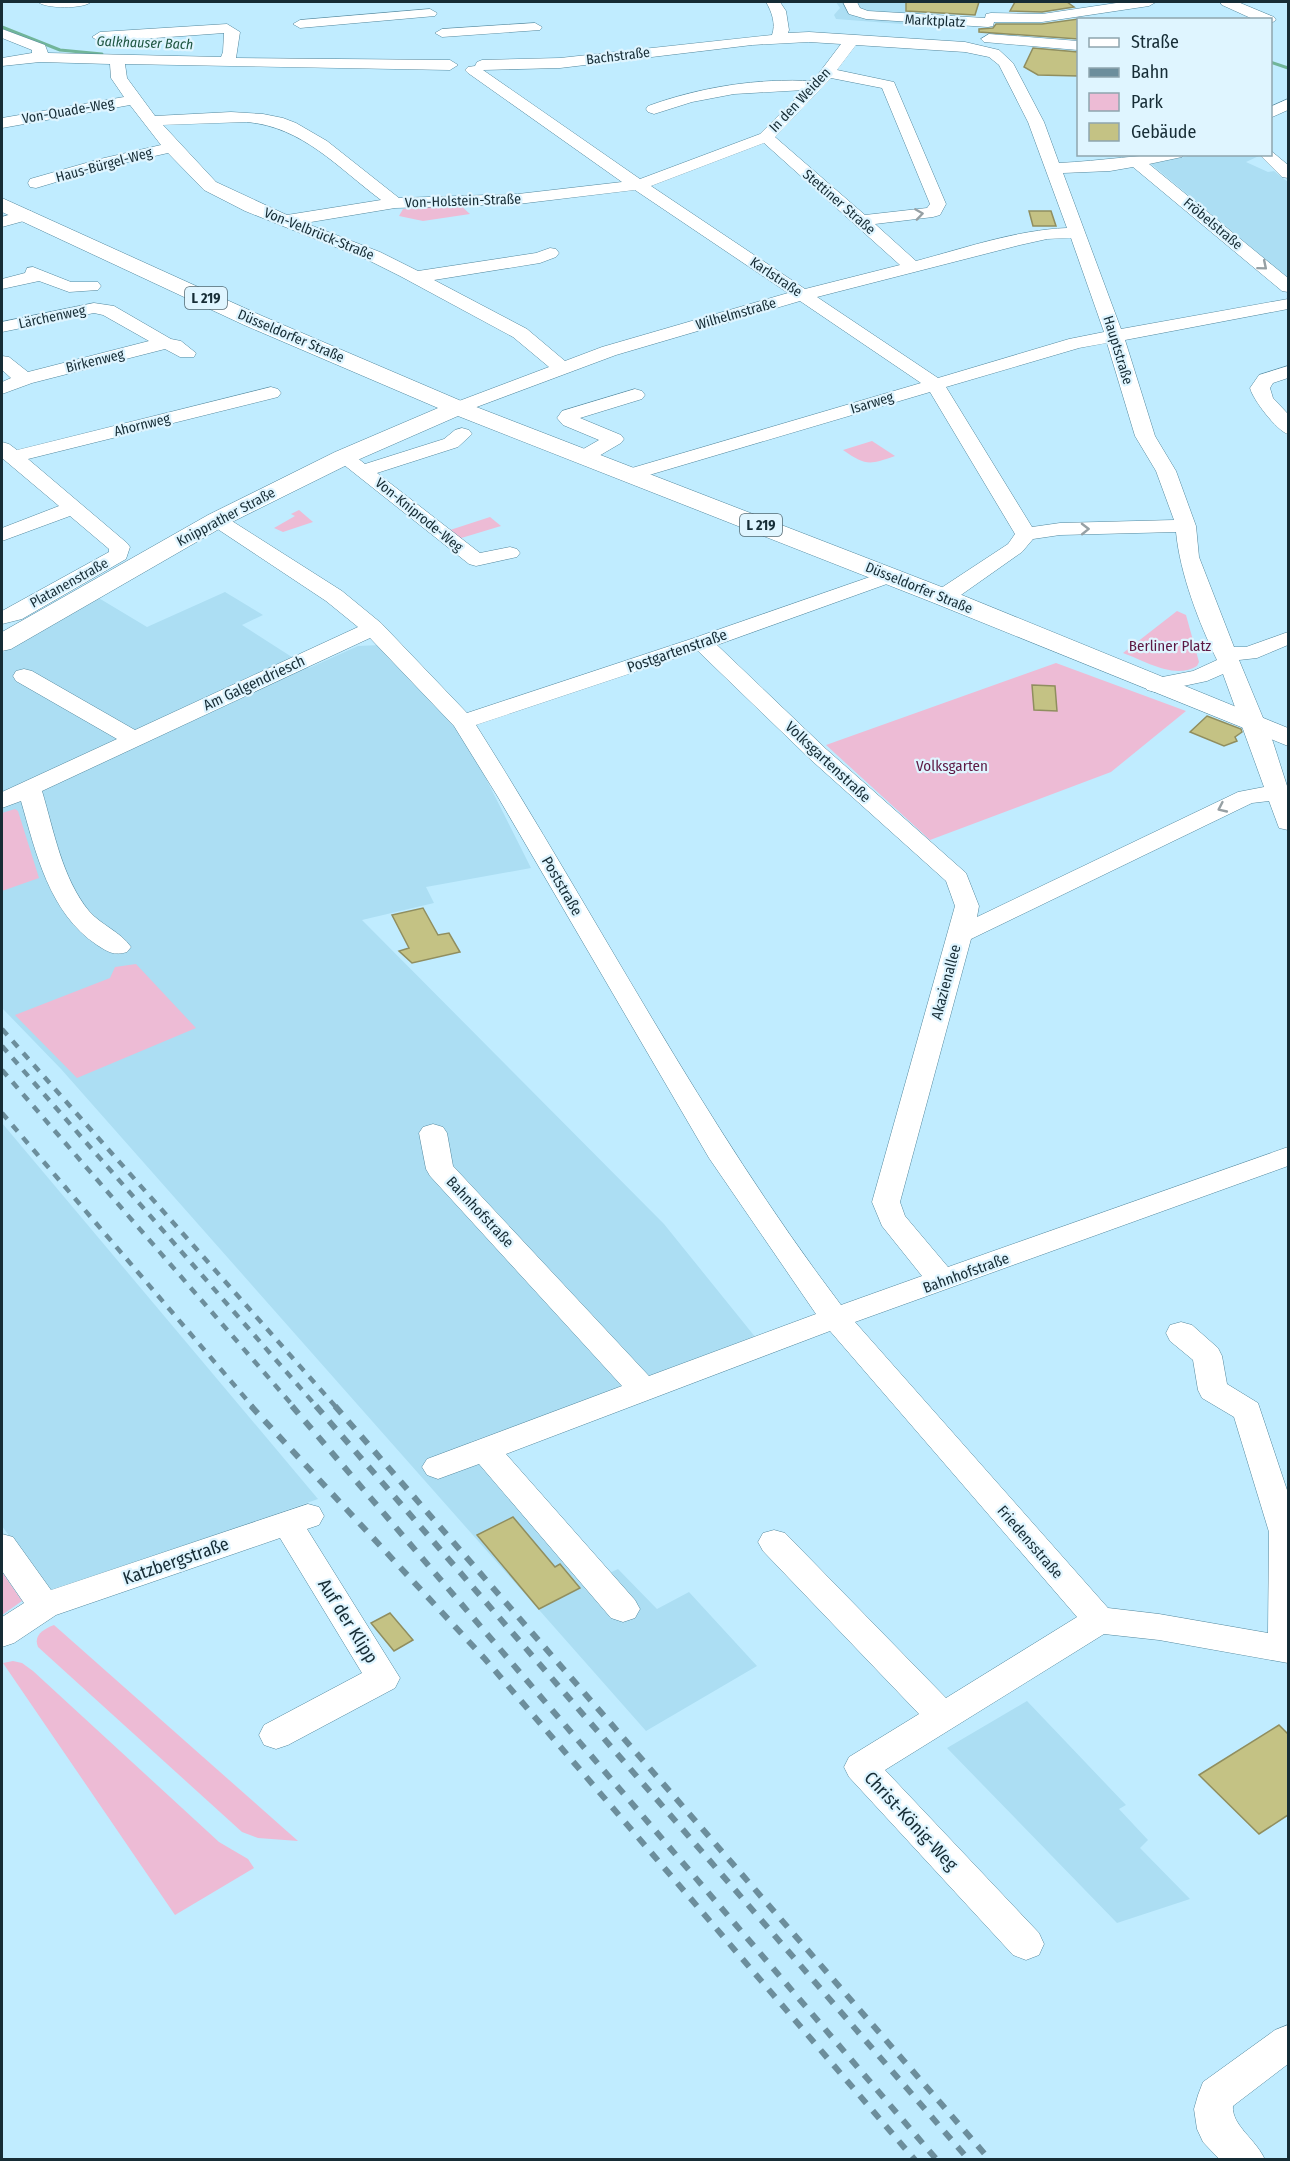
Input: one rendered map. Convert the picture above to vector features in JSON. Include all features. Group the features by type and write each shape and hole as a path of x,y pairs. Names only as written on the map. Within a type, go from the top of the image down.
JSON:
{"main road":[{"name":"Düsseldorfer Straße","path":"2,204 252,320 458,408 891,576 1252,723"},
{"name":"Knipprather Straße","path":"2,643 217,520 354,464 458,408"},
{"name":"L 219","path":"1252,723 1288,738"}],"street":[{"path":"45,2 84,2"},
{"path":"988,32 1001,2"},
{"path":"776,6 808,33 851,40 988,32 1051,17 1149,2"},
{"path":"1227,2 1266,18"},
{"path":"776,6 784,33"},
{"name":"Marktplatz","path":"833,12 852,6 880,20 988,32"},
{"path":"300,24 426,7 466,65"},
{"path":"442,33 535,27"},
{"path":"99,37 227,28 233,32 229,57"},
{"path":"988,32 1077,46"},
{"name":"Hauptstraße","path":"988,32 1036,122 1108,315 1145,436 1166,471 1186,526 1190,563 1252,723 1281,786 1288,823"},
{"path":"2,33 40,48 40,57"},
{"name":"Bachstraße","path":"2,62 40,57 117,59 229,57 466,65 560,63 752,40 784,33 808,33"},
{"name":"In den Weiden","path":"638,185 766,137 817,86 851,40"},
{"name":"Von-Velbrück-Straße","path":"117,59 118,78 172,147 208,185 251,207 289,220 375,256 416,277 520,333 563,369"},
{"name":"Karlstraße","path":"466,65 638,185 934,384 1026,534"},
{"path":"827,73 888,85 938,204 934,212 861,221"},
{"path":"654,109 672,101 741,90 802,84 817,86"},
{"name":"Von-Quade-Weg","path":"2,123 43,114 134,100"},
{"path":"1272,112 1288,104"},
{"path":"152,121 236,118 279,121 305,134 395,203"},
{"name":"Stettiner Straße","path":"766,137 912,266"},
{"name":"Haus-Bürgel-Weg","path":"36,183 106,162 172,147"},
{"path":"1052,168 1110,166 1166,156"},
{"path":"1269,156 1288,173"},
{"name":"Fröbelstraße","path":"1137,162 1288,287"},
{"name":"Von-Holstein-Straße","path":"289,220 395,203 518,200 638,185"},
{"path":"2,222 25,215"},
{"name":"Wilhelmstraße","path":"458,408 609,351 802,295 1019,240 1078,237"},
{"path":"416,277 540,258 550,253"},
{"path":"2,284 37,273 69,287 92,286"},
{"name":"Isarweg","path":"632,474 1076,343 1288,304"},
{"name":"Lärchenweg","path":"2,327 94,308 108,310 165,343"},
{"path":"165,343 174,345 187,353"},
{"name":"Birkenweg","path":"2,388 25,379 165,343"},
{"path":"2,361 25,379"},
{"path":"1288,372 1266,379 1260,388 1265,401 1283,417 1288,428"},
{"name":"Ahornweg","path":"7,452 271,393"},
{"path":"585,456 614,439 570,421 567,418 569,415 635,395"},
{"name":"Von-Kniprode-Weg","path":"354,464 451,443 462,434"},
{"name":"Platanenstraße","path":"2,618 14,614 119,555 120,548 7,452"},
{"name":"Von-Kniprode-Weg","path":"354,464 476,560 510,553"},
{"path":"2,535 72,508"},
{"name":"Poststraße","path":"217,520 334,596 373,628 463,722 510,797 723,1158 802,1274 835,1318"},
{"path":"943,597 1015,548 1026,534 1060,529 1186,526"},
{"name":"Postgartenstraße","path":"463,722 702,643 891,576"},
{"name":"Am Galgendriesch","path":"2,801 373,628"},
{"path":"1155,685 1199,676 1227,659 1256,651 1288,638"},
{"name":"Volksgartenstraße","path":"702,643 818,754 957,878 980,895 1002,902 1023,903"},
{"path":"24,676 134,739"},
{"name":"Akazienallee","path":"944,1281 892,1219 886,1202 959,935 1246,797 1281,786"},
{"path":"29,788 58,881 95,931 118,947"},
{"name":"Volksgartenstraße","path":"957,878 967,906 959,935"},
{"name":"Bahnhofstraße","path":"433,1133 440,1169 643,1389"},
{"name":"Bahnhofstraße","path":"438,1467 835,1318 944,1281 1288,1156"},
{"name":"Friedensstraße","path":"835,1318 1099,1620"},
{"path":"1099,1620 1159,1627 1287,1650 1286,1532 1247,1411 1213,1390 1207,1356 1181,1333"},
{"path":"484,1449 623,1609"},
{"name":"Katzbergstraße","path":"2,1634 44,1606 297,1520"},
{"name":"Auf der Klipp","path":"276,1735 383,1678 297,1520"},
{"path":"774,1542 942,1716"},
{"path":"2,1546 44,1606"},
{"name":"Christ-König-Weg","path":"1026,1944 861,1767 942,1716 1051,1653 1099,1620"},
{"path":"1246,2160 1217,2129 1213,2109 1217,2095 1288,2042"}],"shaded area":[{"path":"836,2 925,2 914,25 836,19 834,15 840,8"},
{"path":"1189,156 1259,156 1246,162 1268,172 1274,171 1288,182 1288,278 1151,164"},
{"path":"225,592 263,615 242,625 309,668 358,646 380,645 458,723 531,868 426,887 434,903 362,920 664,1224 756,1338 470,1442 601,1577 618,1569 657,1609 689,1592 757,1666 646,1731 61,1069 2,1008 2,653 97,597 147,627"},
{"path":"2,1123 318,1499 50,1593 2,1526"},
{"path":"1027,1701 1126,1805 1119,1809 1148,1840 1140,1848 1190,1899 1117,1923 947,1748"}],"green space":[{"path":"460,205 470,214 423,221 399,216 403,209"},
{"path":"872,441 895,456 868,462 857,459 843,450"},
{"path":"299,510 313,522 283,532 274,528 295,516 291,514"},
{"path":"490,517 501,526 458,539 447,531"},
{"name":"Berliner Platz","path":"1177,611 1186,615 1199,662 1197,666 1188,670 1170,670 1123,653"},
{"name":"Volksgarten","path":"1056,663 1186,711 1111,772 930,840 826,745"},
{"path":"15,809 18,811 39,878 2,891 2,813"},
{"path":"136,964 196,1028 77,1078 15,1015 110,978 115,967"},
{"path":"2,1572 22,1601 2,1615"},
{"path":"54,1625 298,1841 258,1838 242,1832 38,1647 38,1636"},
{"path":"13,1661 22,1663 33,1671 219,1842 248,1859 254,1868 175,1915 3,1663"}],"building":[{"path":"906,2 979,2 975,15 906,11"},
{"path":"1015,2 1067,2 1074,7 1042,12 1010,11"},
{"path":"1077,19 1077,39 979,32 979,29 993,28 996,24 1042,24"},
{"path":"1033,48 1077,52 1077,76 1038,75 1024,67"},
{"path":"1029,211 1051,211 1056,226 1033,226"},
{"path":"1032,685 1055,686 1057,711 1034,710"},
{"path":"1207,716 1241,729 1242,732 1235,737 1237,741 1224,746 1190,732"},
{"path":"423,908 438,935 449,933 460,952 412,963 399,951 409,948 392,915"},
{"path":"513,1517 555,1567 560,1564 580,1588 539,1609 477,1535"},
{"path":"390,1613 413,1640 394,1651 371,1623"},
{"path":"1279,1725 1288,1734 1288,1815 1259,1834 1199,1775"}],"waterway":[{"name":"Galkhauser Bach","path":"2,27 60,50 102,54"},
{"path":"1272,63 1288,68"}],"railway":[{"path":"2,1029 336,1407"},
{"path":"2,1046 317,1407"},
{"path":"2,1070 294,1407"},
{"path":"2,1113 253,1407"},
{"path":"251,1406 485,1659 915,2160"},
{"path":"292,1406 937,2160"},
{"path":"316,1406 969,2160"},
{"path":"335,1406 990,2160"}]}
